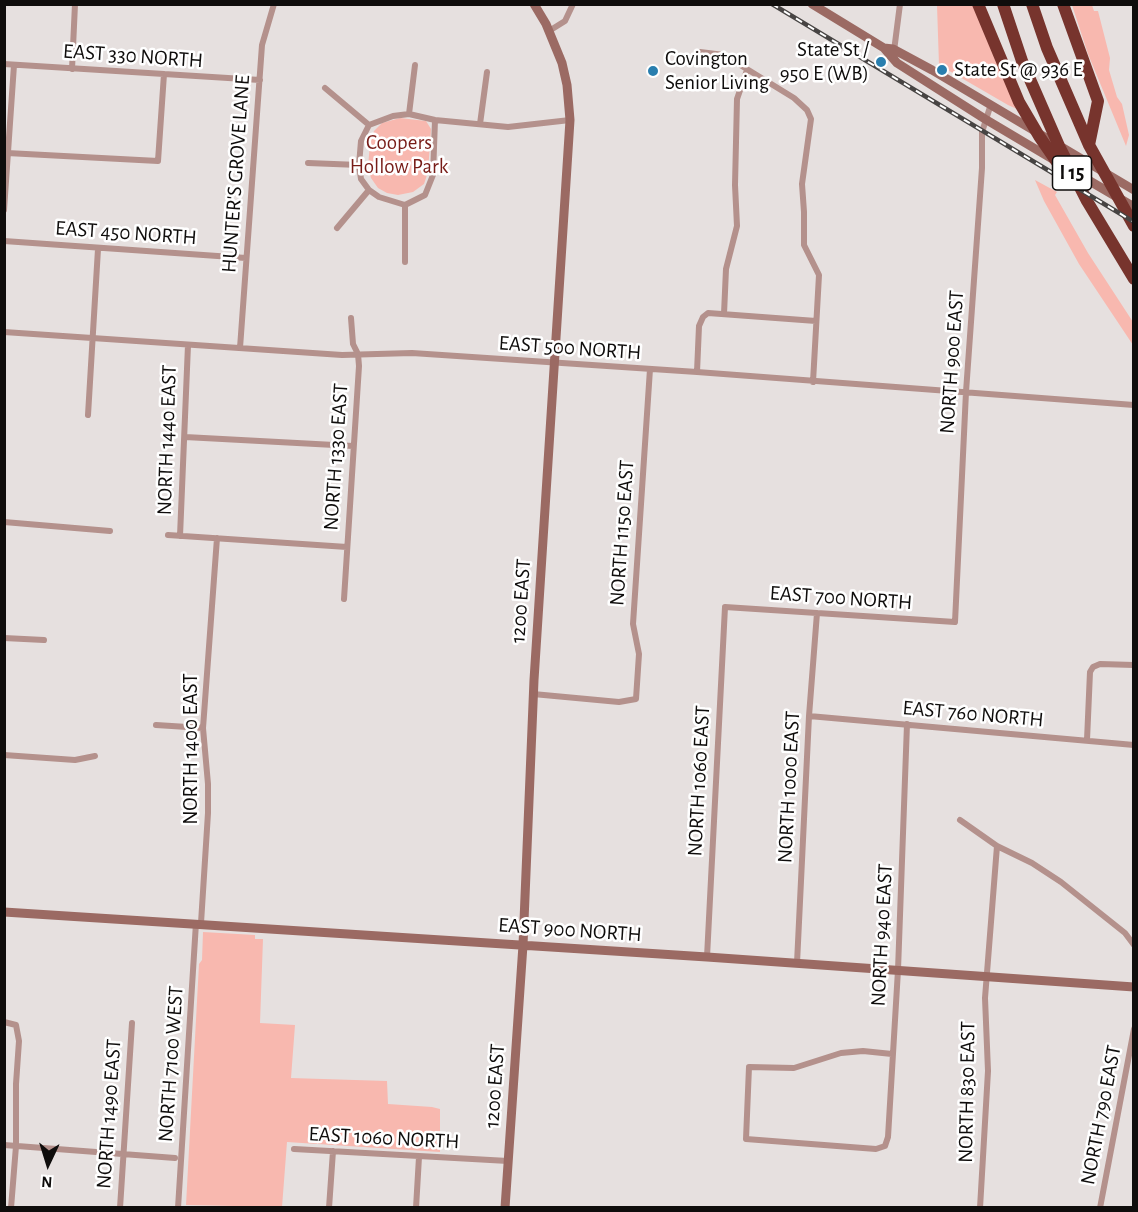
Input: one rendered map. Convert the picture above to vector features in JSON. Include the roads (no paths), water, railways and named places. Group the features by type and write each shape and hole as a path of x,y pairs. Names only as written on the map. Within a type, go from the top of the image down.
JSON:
{"highway":[{"path":"978,4 1019,102 1050,153 1087,201"},
{"name":"I 15","path":"1003,4 1022,61 1045,118 1087,201 1134,279"},
{"name":"I 15","path":"1032,4 1047,48 1089,145 1134,226"},
{"path":"1063,4 1098,101 1089,145"}],"main road":[{"name":"1200 EAST","path":"505,1208 524,945 533,694 570,120 564,74 549,31 534,4"},
{"path":"812,4 991,104 1134,190"},
{"path":"889,48 897,63 987,120 1134,207"},
{"name":"EAST 900 NORTH","path":"4,912 199,923 1134,987"}],"street":[{"path":"72,69 75,4"},
{"name":"HUNTER'S GROVE LANE","path":"240,348 262,45 274,4"},
{"path":"549,31 565,21 573,4"},
{"path":"889,48 898,25 900,4"},
{"path":"700,52 723,55 794,98 807,110 811,119 802,184 804,245 819,275 813,382"},
{"name":"EAST 330 NORTH","path":"4,64 260,80"},
{"path":"4,210 14,65"},
{"path":"409,114 415,65"},
{"path":"724,314 726,269 737,226 735,186 737,99 747,70"},
{"path":"480,124 486,72"},
{"path":"7,153 158,161 164,74"},
{"path":"325,88 369,125"},
{"name":"NORTH 900 EAST","path":"955,622 966,392 982,168 982,132 991,104"},
{"path":"435,120 433,175 425,195 405,206 379,197 369,190 362,179 359,165 361,141 369,125 393,116 409,114 435,120 508,127 570,120"},
{"path":"308,163 359,165"},
{"path":"337,228 369,190"},
{"path":"405,206 405,262"},
{"name":"EAST 450 NORTH","path":"4,241 246,258"},
{"path":"88,415 98,249"},
{"path":"698,372 699,326 703,317 708,313 816,321"},
{"name":"NORTH 1330 EAST","path":"344,598 358,354 353,344 351,318"},
{"name":"EAST 500 NORTH","path":"4,332 342,355 412,353 1134,405"},
{"name":"NORTH 1440 EAST","path":"180,536 188,345"},
{"name":"NORTH 1150 EAST","path":"533,694 619,702 636,699 639,654 633,624 650,369"},
{"path":"185,437 353,446"},
{"path":"4,522 110,531"},
{"path":"168,535 347,547"},
{"name":"NORTH 1400 EAST","path":"199,923 208,813 203,729 217,538"},
{"name":"EAST 700 NORTH","path":"724,607 955,622"},
{"name":"NORTH 1060 EAST","path":"707,957 724,607"},
{"name":"NORTH 1000 EAST","path":"797,963 809,716 817,613"},
{"path":"4,638 44,640"},
{"path":"1087,740 1090,672 1100,664 1134,665"},
{"name":"EAST 760 NORTH","path":"809,716 1134,745"},
{"name":"NORTH 940 EAST","path":"892,1054 863,1051 841,1053 794,1068 748,1067 746,1139 876,1149 885,1146 888,1137 898,970 906,724"},
{"path":"156,725 203,729"},
{"path":"4,755 75,760 95,756"},
{"path":"960,820 997,846 1032,863 1061,882 1125,933 1134,945"},
{"name":"NORTH 830 EAST","path":"980,1208 988,1071 985,1020 987,977 997,846"},
{"name":"NORTH 7100 WEST","path":"178,1208 199,923"},
{"path":"4,1022 16,1024 19,1041 16,1146 11,1208"},
{"name":"NORTH 1490 EAST","path":"120,1208 132,1023"},
{"name":"NORTH 790 EAST","path":"1100,1208 1134,1029"},
{"path":"4,1145 175,1158"},
{"name":"EAST 1060 NORTH","path":"294,1149 508,1161"},
{"path":"329,1208 333,1151"},
{"path":"416,1208 419,1157"}],"railway":[{"path":"772,4 1134,222"}],"place":[{"name":"State St / 950 E (WB)","path":"881,62"},
{"name":"State St @ 936 E","path":"942,70"},
{"name":"Covington Senior Living","path":"653,71"}],"park label":[{"name":"Coopers Hollow Park","path":"399,155"}]}
